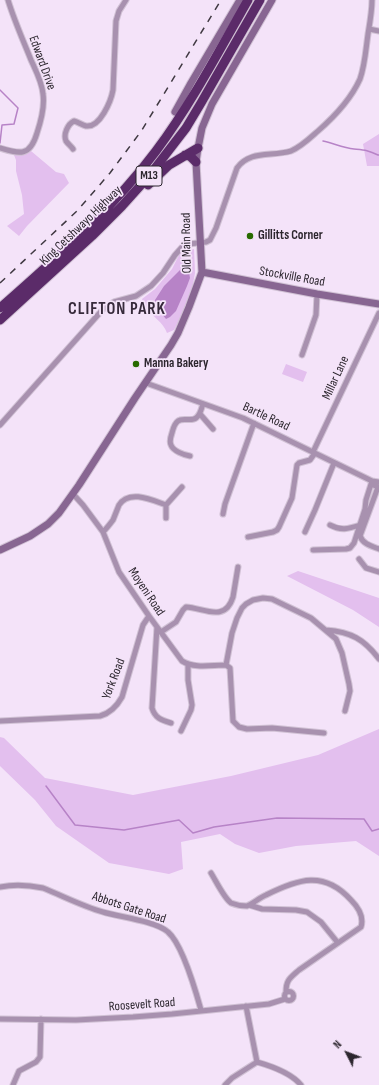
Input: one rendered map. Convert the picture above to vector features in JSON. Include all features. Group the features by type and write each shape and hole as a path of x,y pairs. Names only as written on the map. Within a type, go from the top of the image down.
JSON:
{"highway":[{"name":"King Cetshwayo Highway","path":"0,308 80,235 106,209 124,190 156,151 186,107 248,0"},
{"name":"King Cetshwayo Highway","path":"0,320 92,236 122,206 159,164 186,128 198,109 260,0"},
{"path":"156,151 175,112"},
{"path":"122,206 170,165 198,148"},
{"path":"185,155 190,156 196,162"}],"street":[{"name":"Edward Drive","path":"0,148 16,153 28,150 31,147 36,138 44,103 40,81 12,14 8,0"},
{"path":"73,149 65,137 66,130 70,123 74,121 87,126 92,125 100,118 111,99 113,90 116,21 119,11 126,0"},
{"name":"Old Main Road","path":"0,550 20,542 40,530 59,513 171,346 178,333 190,308 202,272 196,162 202,128 212,104 272,0"},
{"path":"0,425 105,307 114,302 136,296 157,281 183,246 207,242 211,238 237,168 242,162 254,156 286,152 298,148 326,124 344,104 360,77 369,29 372,0"},
{"path":"175,112 239,1"},
{"path":"369,29 379,31"},
{"name":"Stockville Road","path":"202,272 379,304"},
{"path":"302,355 316,315 317,294"},
{"name":"Millar Lane","path":"314,452 379,313"},
{"name":"Bartle Road","path":"146,383 236,415 314,452 379,486"},
{"path":"190,456 182,454 172,447 170,443 171,437 174,427 178,421 192,420 200,414 203,404"},
{"path":"200,414 213,429"},
{"path":"224,514 225,504 254,423"},
{"path":"248,537 277,530 292,498 297,465 299,463 311,460 314,452"},
{"path":"305,532 334,463"},
{"path":"313,550 349,548 354,543 372,483"},
{"path":"379,486 360,536 364,542 379,549"},
{"path":"166,518 166,505 182,487"},
{"name":"Moyeni Road","path":"73,494 103,532 119,572 148,616 182,661 188,664"},
{"path":"103,532 112,520 120,504 126,498 143,498 166,505"},
{"path":"330,525 341,529 360,525"},
{"path":"359,559 366,568 379,572"},
{"path":"161,632 176,622 186,607 215,613 227,608 232,601 238,567"},
{"path":"226,666 232,633 237,618 244,606 253,600 263,598 272,600 311,618 336,639 339,644 349,681 350,690 345,711"},
{"name":"York Road","path":"0,721 100,716 112,711 121,699 143,625 148,616"},
{"path":"157,627 152,708 156,717 171,723"},
{"path":"326,630 345,632 358,638 369,646 379,659"},
{"path":"182,731 192,705 188,680 188,664 199,666 226,666 231,669 233,721 238,727 247,729 272,728 324,733"},
{"path":"211,873 230,901 234,904 249,905 262,909 296,910 307,912 321,922 338,943"},
{"path":"249,905 265,895 302,881 317,880 330,883 345,892 359,909 362,917 361,927 290,978 284,996 285,999 290,1000 293,996 291,992 286,992"},
{"name":"Abbots Gate Road","path":"0,887 33,886 43,888 102,912 163,928 174,939 179,948 196,991 201,1010"},
{"name":"Roosevelt Road","path":"0,1019 76,1020 172,1014 269,1004 285,999"},
{"path":"246,1006 257,1062"},
{"path":"13,1085 19,1071 36,1062 40,1057 41,1019"},
{"path":"225,1085 232,1078 257,1062"},
{"path":"257,1062 278,1070 297,1080 301,1085"}],"shaded area":[{"path":"379,134 379,166 367,166 363,144"},
{"path":"31,151 56,172 64,174 69,183 19,236 7,226 24,214 22,195 14,155 20,155"},
{"path":"194,249 195,273 190,301 174,330 167,333 160,322 146,308 142,299 155,289 172,269 180,253"},
{"path":"184,266 188,267 190,278 176,311 166,319 157,308 155,300 164,286"},
{"path":"286,364 307,372 303,382 282,374"},
{"path":"298,571 379,598 379,627 353,610 287,576"},
{"path":"379,729 379,856 356,841 296,846 259,853 235,844 220,834 181,842 183,869 169,874 109,863 56,826 35,800 0,766 0,737 4,738 45,778 133,795 231,776 318,755"}],"waterway":[{"path":"0,90 18,108 14,124 2,125 0,143"},
{"path":"323,141 346,148 366,150 379,155"},
{"path":"46,786 75,825 124,830 179,820 193,833 214,827 277,818 364,819 372,831 379,829"}],"railway":[{"path":"0,283 77,211 110,173 142,130 221,0"}],"place":[{"name":"Gillitts Corner","path":"250,236"},
{"name":"Manna Bakery","path":"136,364"}],"district":[{"name":"CLIFTON PARK","path":"117,310"}]}
